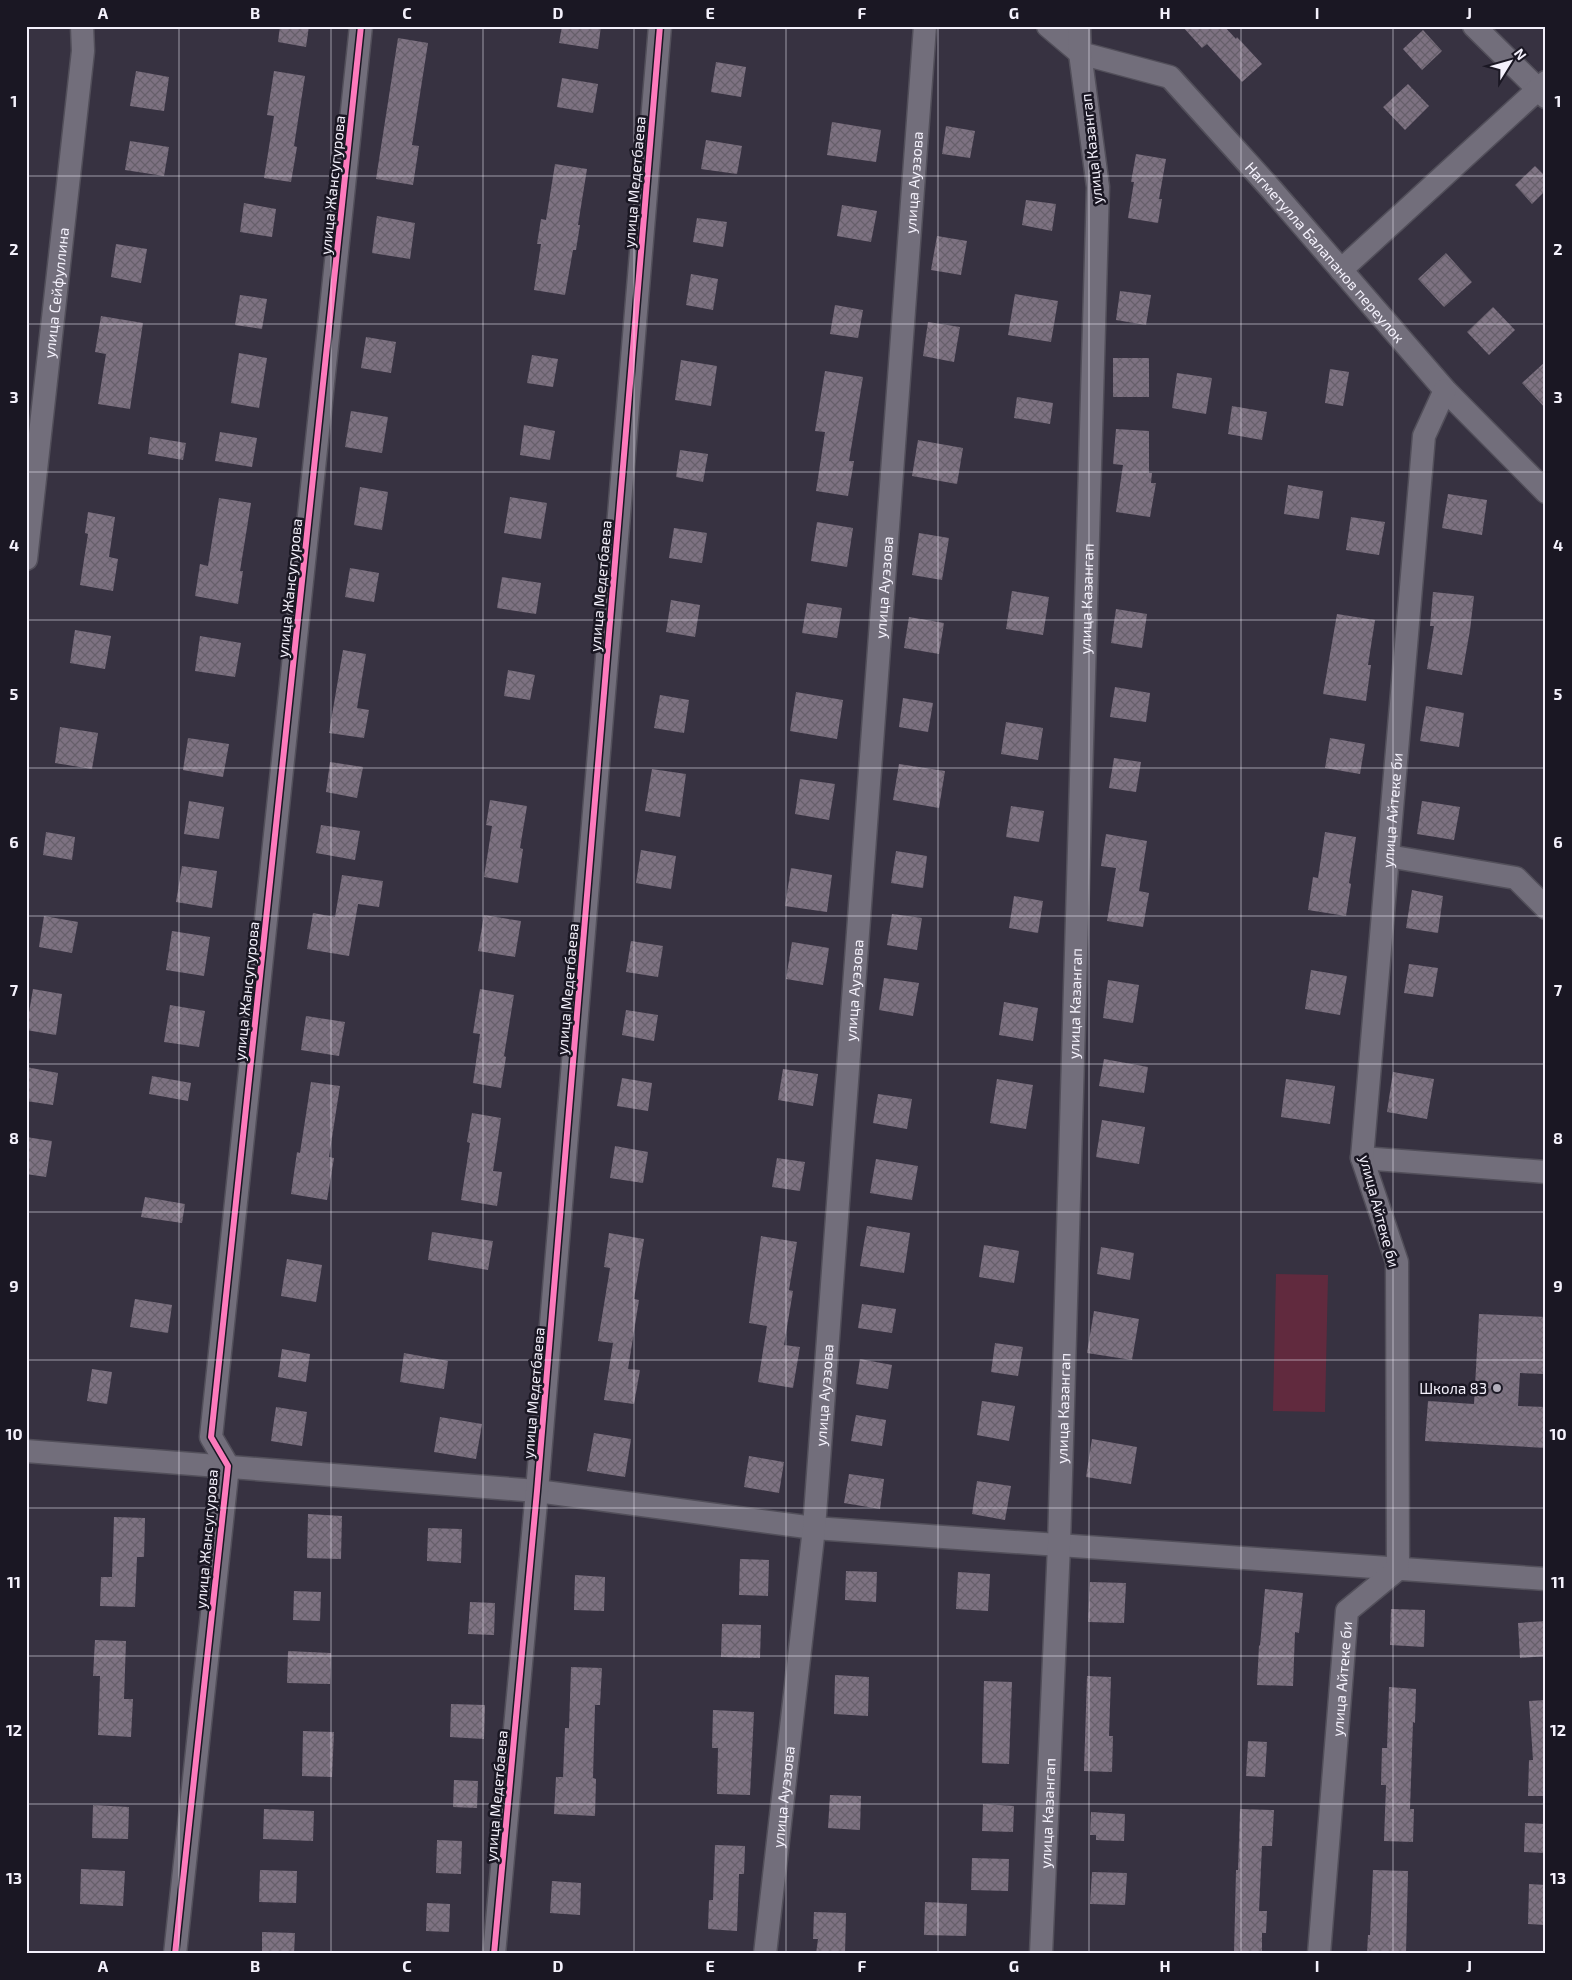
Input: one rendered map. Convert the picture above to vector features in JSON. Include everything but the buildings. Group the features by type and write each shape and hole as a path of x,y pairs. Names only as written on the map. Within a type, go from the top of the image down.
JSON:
{"street":[{"name":"улица Сейфуллина","path":"26,559 83,50 82,26"},
{"name":"улица Жансугурова","path":"175,1954 228,1466 211,1437 361,26"},
{"name":"улица Медетбаева","path":"494,1954 537,1491 660,26"},
{"name":"улица Ауэзова","path":"765,1954 814,1528 925,26"},
{"path":"1048,26 1080,53"},
{"name":"улица Казангап","path":"1042,1954 1059,1545 1098,187 1080,53 1079,26"},
{"path":"1341,270 1543,89 1474,26"},
{"name":"Нагметулла Балапанов переулок","path":"1080,53 1170,77 1445,390 1546,492"},
{"name":"улица Айтеке би","path":"1319,1954 1347,1611 1398,1569 1397,1262 1362,1158 1424,436 1445,390"},
{"path":"1388,856 1516,878 1546,908"},
{"path":"1362,1158 1546,1172"},
{"path":"26,1451 537,1491 814,1528 1546,1579"}],"shaded area":[{"path":"1276,1274 1328,1275 1325,1412 1273,1411"}],"cycle path":[{"path":"175,1954 228,1466 211,1437 361,26"},
{"path":"494,1954 537,1491 660,26"}],"place":[{"name":"Школа 83","path":"1497,1388"}]}
